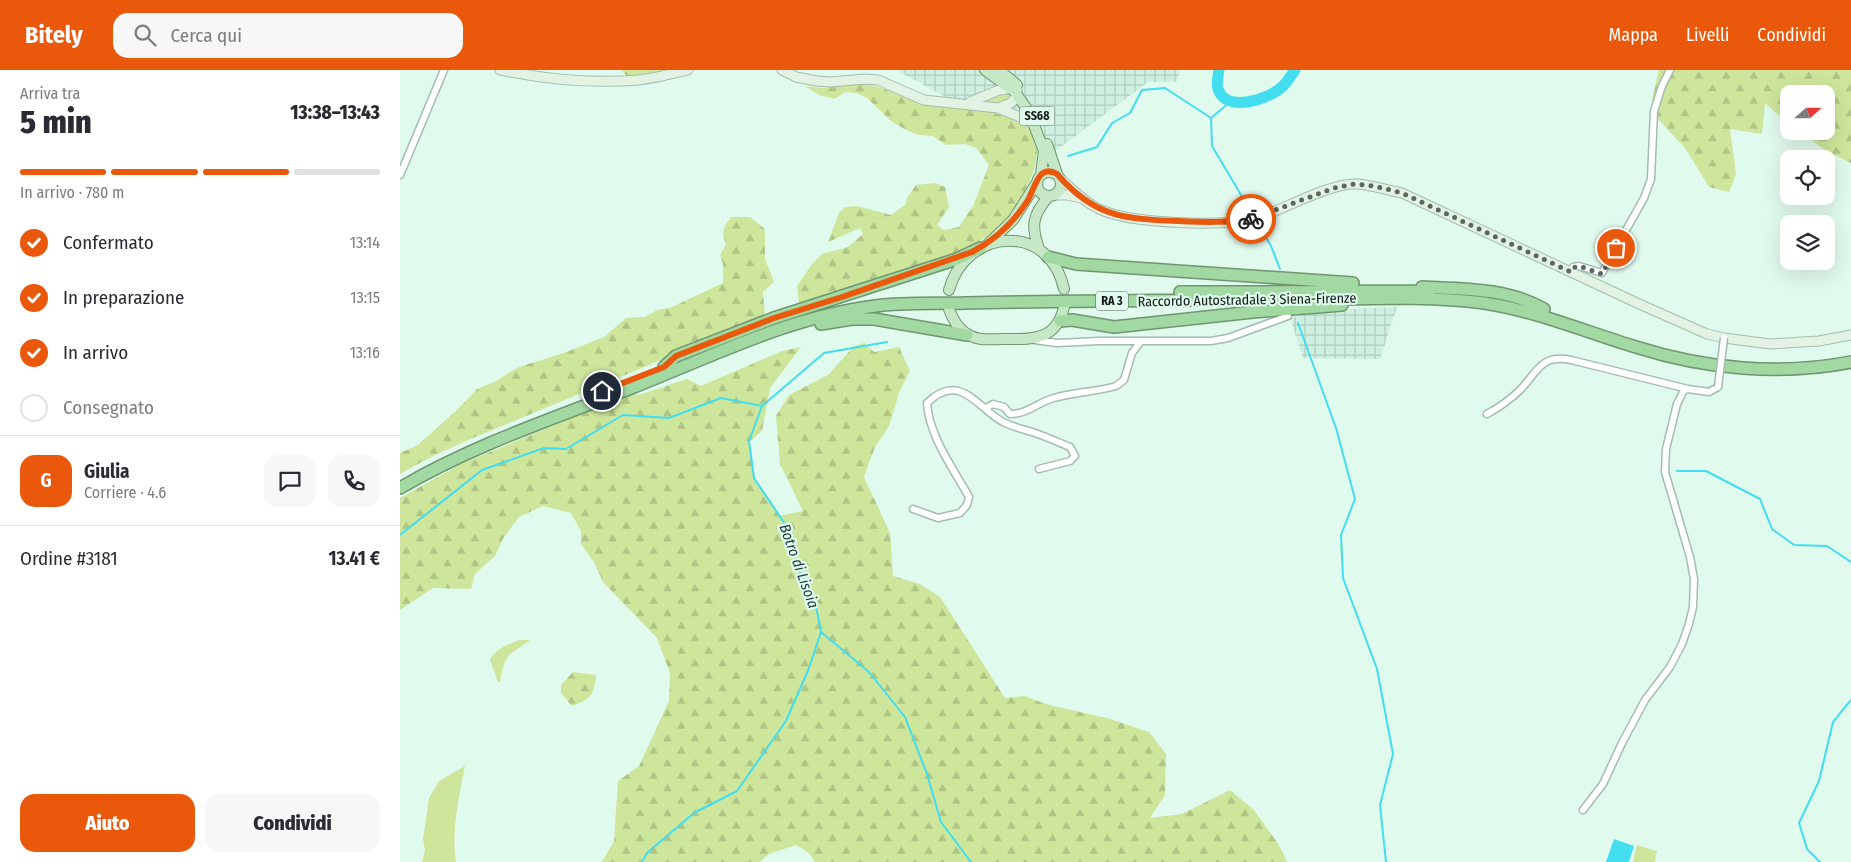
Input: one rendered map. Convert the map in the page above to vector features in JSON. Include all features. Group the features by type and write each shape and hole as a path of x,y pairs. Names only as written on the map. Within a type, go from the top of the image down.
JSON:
{"highway":[{"path":"664,367 676,356 774,318 957,259 983,247"},
{"path":"1044,253 1066,263 1084,265 1341,283 1471,289 1520,297 1544,309"},
{"name":"Raccordo Autostradale 3 Siena-Firenze","path":"400,480 428,463 467,445 770,325 853,302 898,297 1412,291 1491,297 1544,309 1651,345 1709,357 1756,362 1790,362 1851,355"},
{"name":"Raccordo Autostradale 3 Siena-Firenze","path":"400,488 467,453 741,344 814,319 859,308 910,303 1354,298 1441,299 1510,308 1655,353 1718,366 1790,369 1851,362"},
{"path":"1058,325 1072,320 1114,327 1235,314 1385,303 1436,304 1490,309 1550,324 1582,335 1598,335"},
{"path":"633,387 652,386 774,338 825,323 852,319 874,319 967,335"}],"main road":[{"path":"500,70 542,78 603,80 645,79 688,70"},
{"path":"782,70 796,77 817,81 876,80 927,101 998,108 1037,124"},
{"path":"986,70 991,83 987,95"},
{"name":"SS68","path":"986,70 1014,90 1037,124 1044,151 1041,174 1036,184"},
{"path":"998,70 1014,90 1012,103 998,108"},
{"name":"SS68","path":"998,70 1024,93 1059,176"},
{"path":"966,104 987,95 1014,90"},
{"path":"1041,174 1049,171 1059,176 1082,199"},
{"path":"1059,176 1060,190 1038,208 1035,218 1035,235 1044,253 1058,271 1064,289"},
{"path":"1036,184 1042,194 1051,196 1067,194 1082,199 1102,210 1129,218 1197,222 1235,222 1256,218 1334,188 1355,184 1365,185 1402,193 1695,329 1724,338 1770,344 1819,341 1851,335"},
{"path":"949,290 953,277 960,265 969,255 983,247 1013,220 1029,198 1036,184"},
{"path":"983,247 1008,240 1016,240 1025,242 1044,253"},
{"path":"949,309 954,321 967,335 982,339 1030,339 1043,336 1058,325 1064,307"}],"street":[{"path":"400,174 444,70"},
{"path":"1571,272 1573,268 1579,266 1602,274 1644,198 1651,179 1654,111 1662,86 1670,70"},
{"path":"1030,339 1048,342 1221,340 1288,316"},
{"path":"1058,325 1057,339 1064,342"},
{"path":"1487,414 1516,394 1542,364 1558,358 1688,389 1709,392 1718,387 1724,338"},
{"path":"986,408 993,404 1004,407 1010,414 1019,414 1052,398 1116,386 1124,380 1132,353 1141,341"},
{"path":"1583,810 1603,784 1645,700 1670,667 1682,644 1689,624 1693,607 1694,579 1690,557 1665,472 1666,449 1677,404 1684,390 1688,389"},
{"path":"913,509 938,518 960,512 967,506 969,497 935,435 928,415 927,403 935,395 949,390 966,394 1004,423 1070,447 1074,456 1070,461 1039,468"}],"shaded area":[{"path":"896,70 1180,70 1177,82 1148,82 1054,152 1038,149 1037,143 1000,115 966,108"},
{"path":"1397,307 1380,359 1303,358 1290,318 1316,312"}],"green space":[{"path":"621,70 667,70 627,76"},
{"path":"1659,70 1851,70 1851,163 1835,155 1835,150 1825,150 1811,140 1835,140 1835,85 1780,85 1780,116 1765,103 1762,134 1730,129 1736,174 1729,192 1709,187 1685,148 1655,116 1652,99"},
{"path":"858,84 878,87 924,104 983,111 1007,117 1029,129 1035,138 1037,149 1036,161 1027,187 1008,218 994,232 976,243 947,258 799,304 797,286 812,264 822,254 848,247 863,234 860,228 828,242 839,213 845,207 857,206 891,215 906,204 907,198 916,185 935,183 945,187 949,207 937,225 944,230 959,227 973,206 989,165 976,148 965,144 946,145 933,136 918,135 906,130 891,121 867,98 857,93 846,92 834,99 819,95 805,86 822,88"},
{"path":"1000,92 1012,93 1011,98 1001,104 981,102"},
{"path":"731,217 750,217 765,229 765,259 774,282 763,292 765,316 675,351 659,361 468,440 400,474 400,453 418,445 477,389 494,382 519,367 564,353 604,337 626,318 645,317 657,310 670,308 723,283 723,264 720,255 726,244 724,230"},
{"path":"864,343 874,352 899,347 910,371 900,390 889,426 875,447 864,477 890,533 893,576 920,584 940,597 1005,698 1024,696 1049,705 1107,718 1149,732 1166,754 1165,795 1150,818 1182,814 1230,790 1254,810 1279,845 1287,862 815,862 809,853 796,845 769,854 760,862 602,862 614,841 618,781 639,766 669,701 670,673 657,638 603,582 594,562 581,544 581,531 571,513 543,506 519,517 504,537 495,556 475,574 471,589 433,588 400,610 400,498 461,464 625,396 642,394 687,379 701,386 782,351 801,347 770,388 762,431 749,442 754,479 779,516 803,511 780,464 776,416 789,395 828,375 854,346"},
{"path":"519,640 530,640 509,656 504,665 500,682 498,682 490,660 492,656 506,645"},
{"path":"573,672 596,675 593,692 583,701 572,706 561,693 561,685"},
{"path":"465,766 455,826 456,862 422,862 425,850 423,839 429,798 439,781"},
{"path":"1637,845 1657,851 1655,862 1633,862"}],"water":[{"path":"1614,839 1634,846 1629,862 1606,862"}],"waterway":[{"path":"1219,70 1218,89 1223,97 1230,101 1239,102 1249,102 1277,91 1285,84 1295,70"},
{"path":"1068,156 1097,147 1112,123 1130,113 1142,90 1165,88 1211,118 1230,102"},
{"path":"1211,118 1212,146 1253,215"},
{"path":"1257,222 1271,246 1280,269"},
{"path":"1298,323 1336,428 1355,499 1341,535 1343,578 1377,669 1393,754 1380,805 1386,862"},
{"name":"Botro di Lisoia","path":"887,342 824,353 762,406 749,441 754,478 787,527 799,571 814,596 821,632 869,672 905,717 927,774 941,822 971,862"},
{"path":"400,535 482,470 544,448 566,449 623,415 669,418 721,398 762,406"},
{"path":"1677,471 1706,471 1760,499 1772,529 1794,545 1827,546 1851,562"},
{"path":"642,862 647,853 694,813 737,791 786,721 809,668 821,632"},
{"path":"1820,862 1807,849 1799,823 1819,781 1833,722 1851,700"}],"way so far":[{"path":"1251,219 1334,188 1355,184 1374,186 1402,193 1571,272 1573,268 1579,266 1602,274 1616,248"}],"route":[{"path":"602,391 664,367 676,356 742,330 957,259 972,252 986,245 1010,224 1029,198 1038,177 1046,171 1052,171 1057,174 1082,199 1114,215 1145,220 1197,222 1235,222 1251,219"}]}
